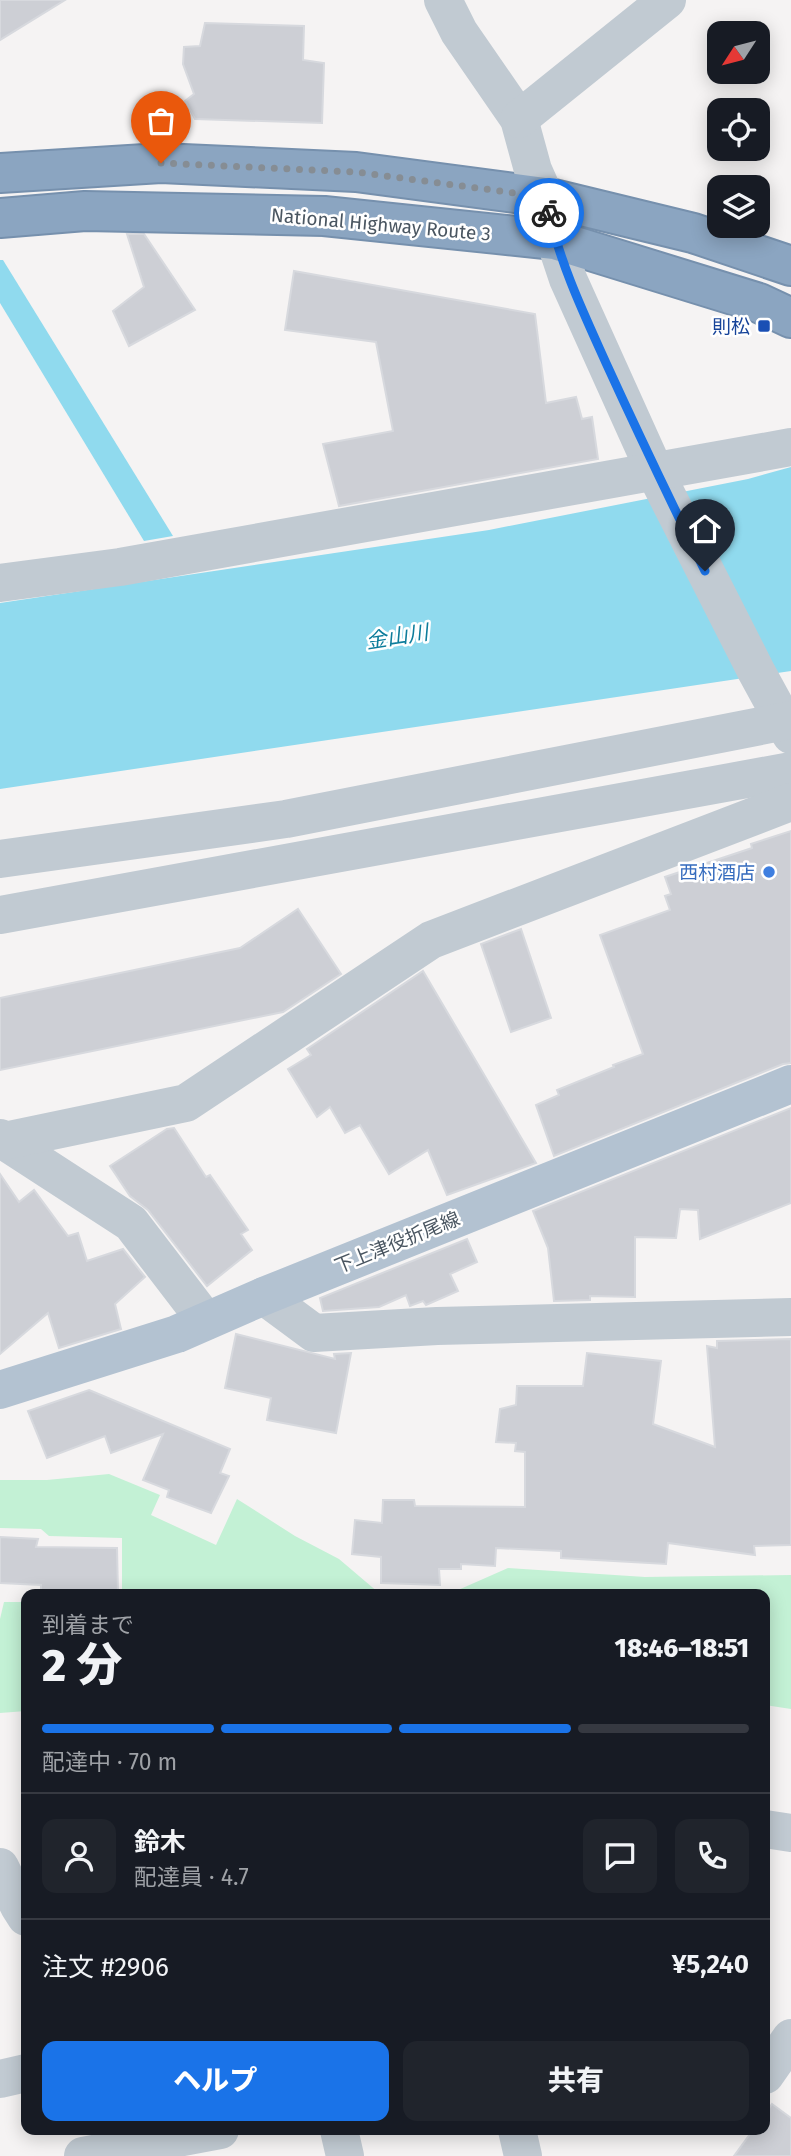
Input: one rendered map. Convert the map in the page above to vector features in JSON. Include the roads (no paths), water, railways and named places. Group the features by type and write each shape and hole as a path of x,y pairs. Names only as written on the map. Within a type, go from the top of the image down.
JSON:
{"highway":[{"path":"0,173 175,164 356,172 545,197 693,233 791,266"},
{"name":"National Highway Route 3","path":"0,218 85,211 324,216 555,240 759,303 791,318"}],"main road":[{"name":"下上津役折尾線","path":"0,1390 177,1334 264,1296 791,1084"}],"street":[{"path":"8,856 286,819 788,725 756,671 655,472 568,279 519,119 458,32 443,0"},
{"path":"519,119 667,0"},
{"path":"0,583 120,567 791,447"},
{"path":"0,915 791,771"},
{"path":"2,1139 186,1103 431,940 791,802"},
{"path":"2,1139 131,1223 206,1321"},
{"path":"264,1296 314,1333 438,1326 791,1317"},
{"path":"770,1830 791,1833"},
{"path":"0,1867 21,1909"},
{"path":"770,2068 791,2038"},
{"path":"0,2079 21,2074"},
{"path":"83,2156 194,2135"},
{"path":"340,2135 345,2156"},
{"path":"518,2135 523,2156"}],"water":[{"path":"0,260 3,260 173,536 144,541 0,303"},
{"name":"金山川","path":"791,467 791,671 0,789 0,603 489,530 748,479"}],"place":[{"name":"則松","path":"764,326"},
{"name":"西村酒店","path":"769,872"}]}
